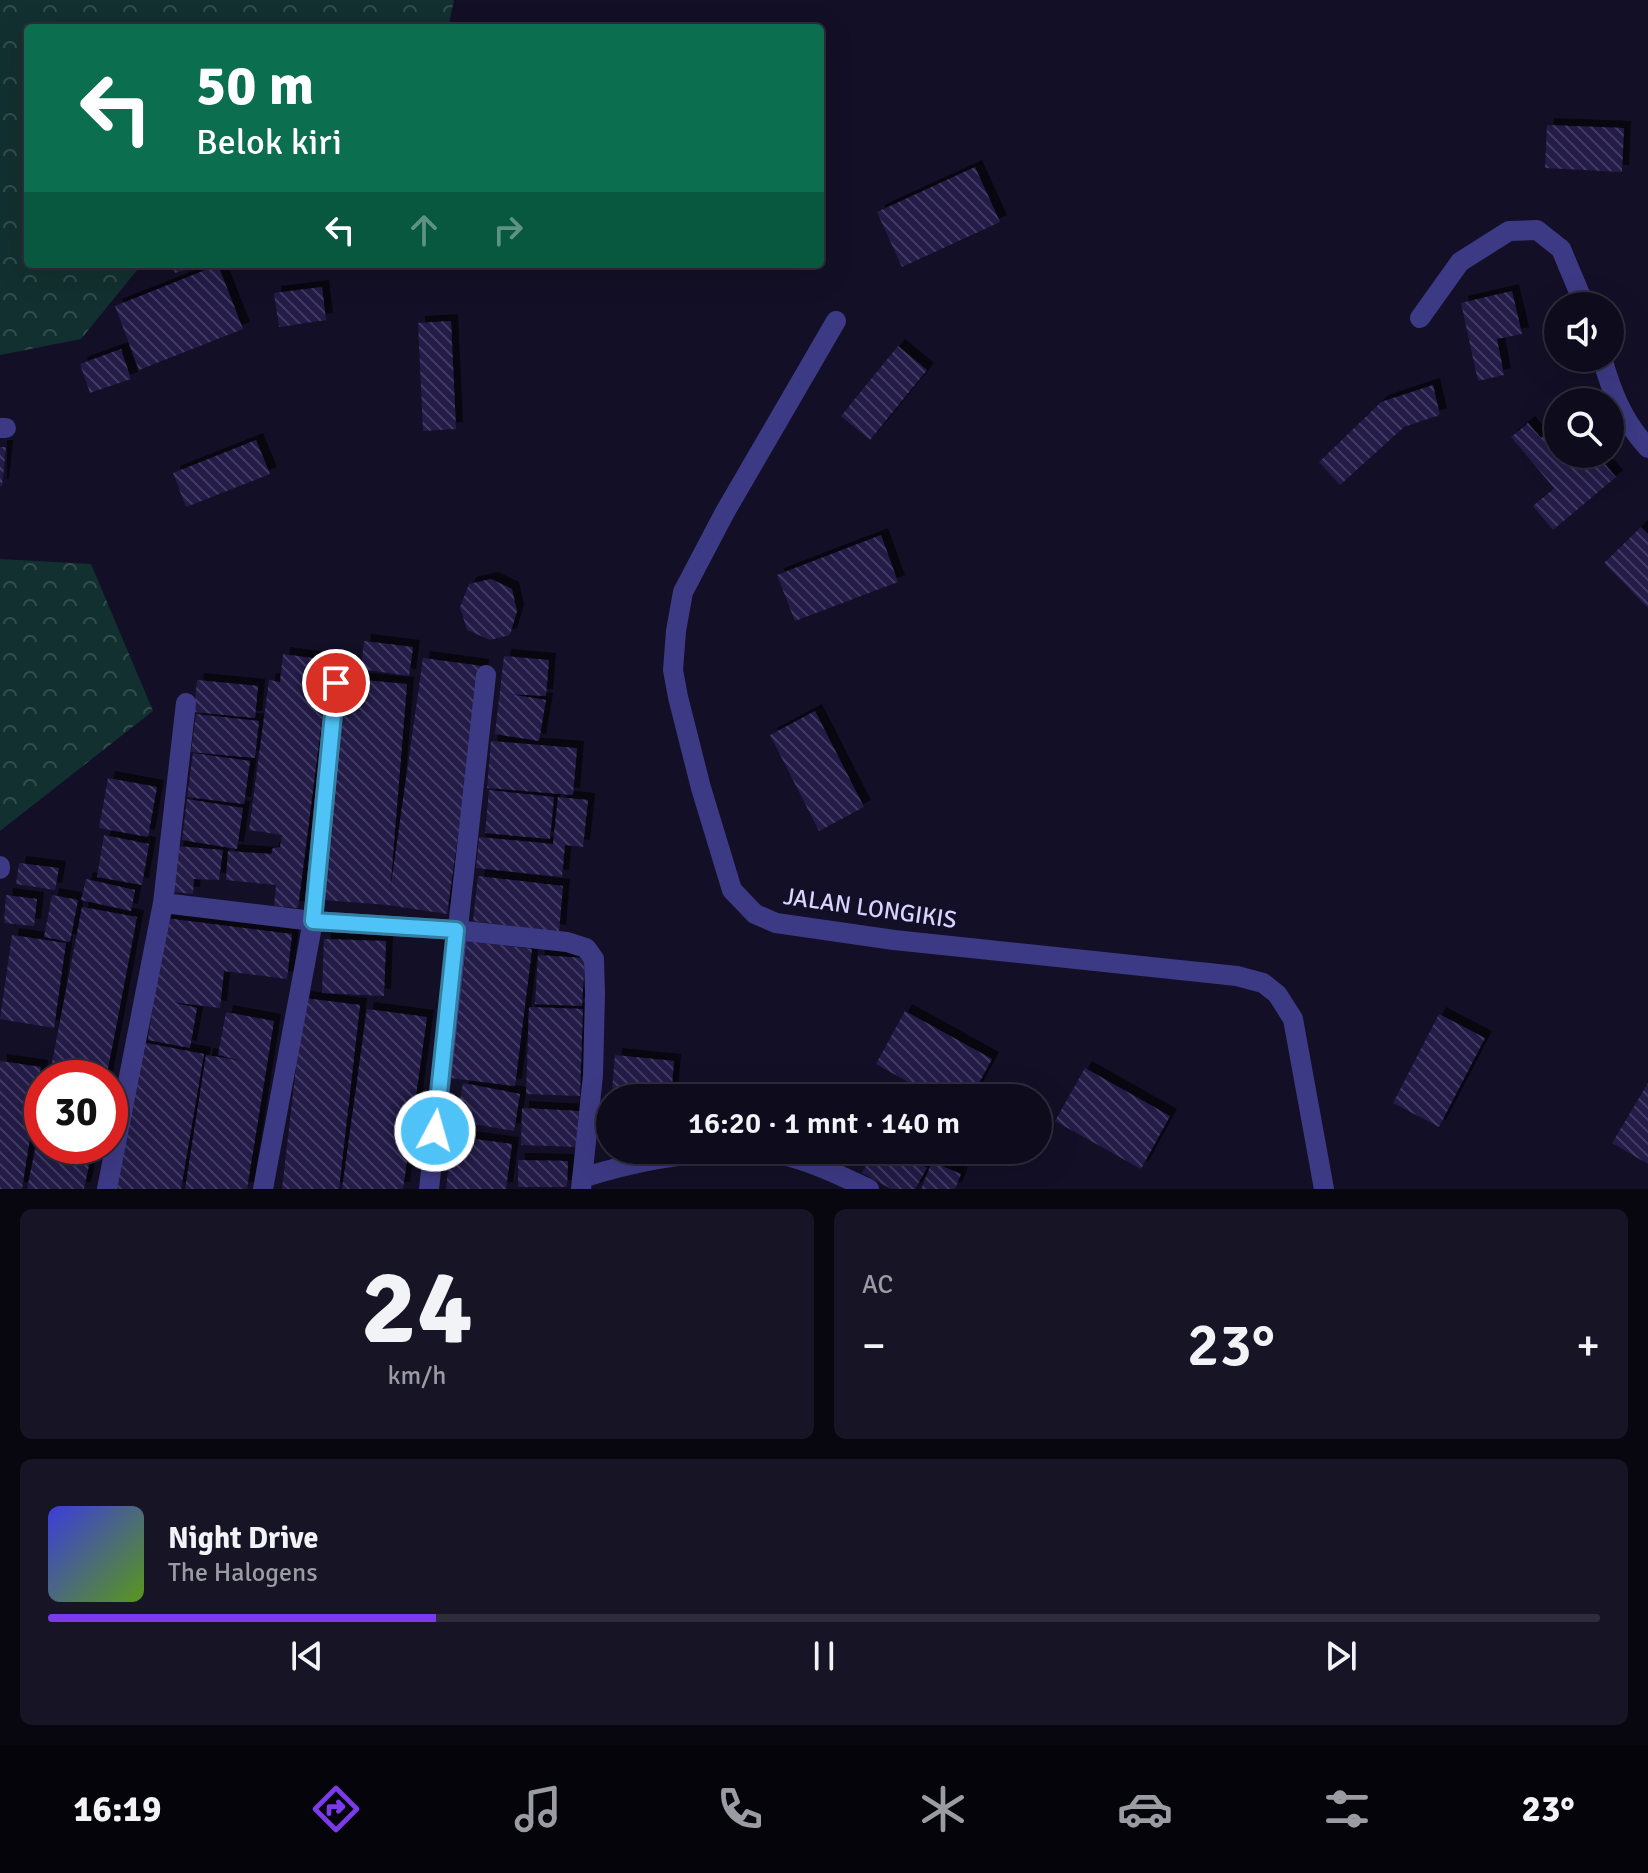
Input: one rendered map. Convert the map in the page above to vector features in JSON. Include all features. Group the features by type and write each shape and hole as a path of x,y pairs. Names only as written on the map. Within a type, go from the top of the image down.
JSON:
{"street":[{"path":"1420,318 1460,262 1509,231 1537,230 1561,249 1579,292"},
{"name":"JALAN LONGIKIS","path":"836,321 725,512 683,592 673,670 701,788 732,890 755,914 776,923 909,941 1237,976 1263,983 1277,994 1293,1019 1324,1189"},
{"path":"1606,372 1611,393 1629,427 1648,448"},
{"path":"429,1189 486,675"},
{"path":"263,1189 313,921 336,683"},
{"path":"107,1189 163,903 186,703"},
{"path":"163,903 313,921 456,930 567,942 586,948 594,959 593,1075 582,1184"},
{"path":"582,1184 618,1167 672,1156 723,1152 779,1154 809,1162 869,1189"}],"green space":[{"path":"0,0 454,0 449,24 24,24 24,268 139,268 81,339 0,355"},
{"path":"0,559 91,564 153,711 0,831"}],"building":[{"path":"1547,125 1624,128 1622,172 1545,168"},
{"path":"975,167 1000,222 902,267 877,212"},
{"path":"173,268 192,268 175,273"},
{"path":"210,268 219,268 243,329 139,370 115,306"},
{"path":"322,287 326,320 279,327 274,293"},
{"path":"1512,291 1522,334 1497,339 1504,375 1478,381 1461,303"},
{"path":"451,321 456,429 423,431 418,323"},
{"path":"898,346 927,370 870,440 841,416"},
{"path":"121,349 131,379 90,393 80,364"},
{"path":"1433,385 1440,415 1404,427 1340,485 1319,462 1381,402"},
{"path":"1528,423 1541,438 1544,436 1544,468 1608,468 1616,477 1553,530 1533,506 1554,488 1511,437"},
{"path":"256,440 270,474 186,507 173,473"},
{"path":"0,447 6,447 2,486 0,486"},
{"path":"1641,527 1648,534 1648,608 1604,563"},
{"path":"881,535 898,582 795,621 777,575"},
{"path":"491,579 512,589 517,611 510,635 490,640 467,630 460,607 469,584"},
{"path":"364,641 413,647 409,676 361,669"},
{"path":"283,654 326,660 322,687 300,685 326,688 298,908 274,906 276,885 226,880 228,851 271,854 273,848 280,847 282,835 249,830 269,680 280,682"},
{"path":"504,656 549,660 546,696 509,694 546,700 539,741 495,734"},
{"path":"423,658 482,666 447,914 324,900 342,678 407,684 390,892"},
{"path":"197,680 258,686 255,718 194,712"},
{"path":"815,711 864,807 819,831 770,735"},
{"path":"196,714 259,721 255,758 191,752"},
{"path":"491,741 577,748 573,795 487,788"},
{"path":"193,753 250,761 244,804 187,797"},
{"path":"108,778 157,787 148,837 99,828"},
{"path":"489,790 554,797 550,839 485,833"},
{"path":"558,797 588,800 583,847 565,845 562,877 476,868 479,837 553,844"},
{"path":"187,799 243,808 237,849 182,840"},
{"path":"104,835 149,844 142,885 97,877"},
{"path":"177,846 223,850 219,880 194,879 193,894 172,892"},
{"path":"19,863 59,868 55,890 16,884"},
{"path":"478,876 563,886 559,932 473,921"},
{"path":"86,879 135,890 131,911 81,900"},
{"path":"6,895 37,899 34,926 4,923"},
{"path":"52,895 78,900 70,942 44,937"},
{"path":"82,907 137,917 110,1060 52,1060"},
{"path":"165,918 292,934 287,979 224,971 220,1008 172,1002 197,1008 190,1048 148,1040"},
{"path":"12,935 66,943 54,1028 0,1019"},
{"path":"324,939 386,941 384,996 322,993"},
{"path":"467,941 532,949 515,1086 451,1078"},
{"path":"538,955 585,958 582,1006 535,1004"},
{"path":"304,998 360,1005 339,1189 282,1189"},
{"path":"529,1007 583,1009 580,1096 526,1094"},
{"path":"367,1009 427,1017 403,1189 342,1189"},
{"path":"905,1011 992,1059 979,1084 912,1084 876,1064"},
{"path":"226,1012 274,1021 247,1189 185,1189 206,1055 243,1061 218,1055"},
{"path":"1439,1014 1485,1038 1439,1127 1393,1103"},
{"path":"141,1042 204,1054 181,1189 116,1189 120,1164 128,1164 128,1118"},
{"path":"615,1055 674,1061 672,1084 613,1084"},
{"path":"0,1061 24,1065 26,1164 22,1189 0,1189"},
{"path":"1085,1068 1170,1116 1141,1169 1055,1121"},
{"path":"463,1083 520,1094 514,1131 456,1121"},
{"path":"1648,1083 1648,1164 1612,1143"},
{"path":"522,1108 579,1111 576,1147 521,1145"},
{"path":"452,1136 512,1144 506,1189 446,1189"},
{"path":"518,1160 568,1161 567,1187 518,1187"},
{"path":"32,1164 89,1164 84,1189 27,1189"},
{"path":"867,1164 920,1164 927,1168 915,1189 891,1189 862,1173"},
{"path":"931,1164 961,1174 955,1189 921,1189"}],"route":[{"path":"336,683 313,921 456,930 435,1131"}]}
